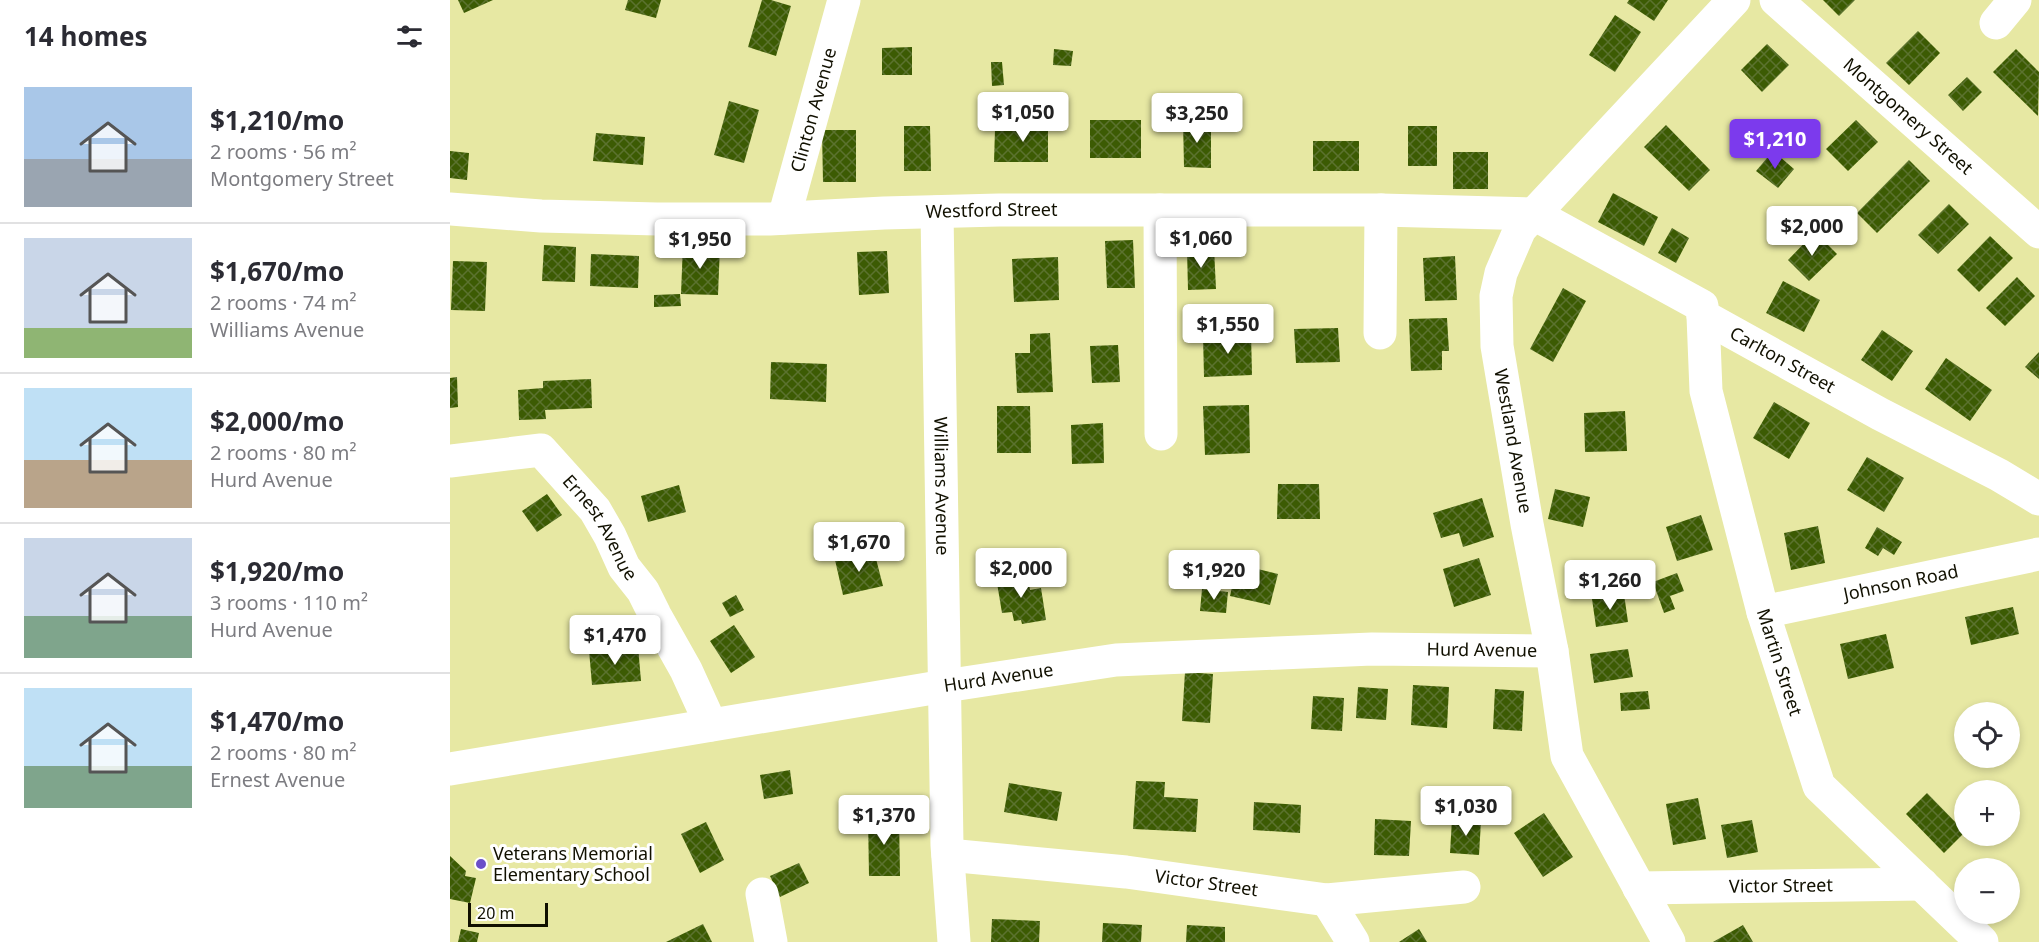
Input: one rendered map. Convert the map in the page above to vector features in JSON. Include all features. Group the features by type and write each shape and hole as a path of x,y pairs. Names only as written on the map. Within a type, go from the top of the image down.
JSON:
{"street":[{"name":"Clinton Avenue","path":"784,218 844,0"},
{"name":"Westland Avenue","path":"1669,942 1567,756 1552,651 1527,524 1497,346 1496,296 1501,273 1520,229 1734,0"},
{"name":"Montgomery Street","path":"1776,0 2039,231"},
{"name":"Westford Street","path":"450,209 540,216 657,219 784,218 937,212 1160,210 1381,210 1534,214"},
{"path":"1160,210 1161,434"},
{"path":"1380,333 1381,210"},
{"name":"Williams Avenue","path":"937,212 948,855 954,942"},
{"name":"Carlton Street","path":"1534,214 1702,306 1703,316 1880,414 1999,475 2039,499"},
{"name":"Martin Street","path":"1703,316 1706,391 1762,612 1819,786 1982,942"},
{"name":"Ernest Avenue","path":"450,461 541,450 595,510 624,567 643,591 686,670 711,725"},
{"name":"Johnson Road","path":"1762,612 2039,554"},
{"name":"Hurd Avenue","path":"450,769 945,686 1116,660 1372,649 1552,651"},
{"name":"Victor Street","path":"948,855 1126,872 1327,900 1464,887"},
{"name":"Victor Street","path":"1640,888 1922,884"},
{"path":"762,894 771,942"},
{"path":"1327,900 1353,942"}],"building":[{"path":"458,0 493,0 464,13"},
{"path":"628,0 661,0 656,18 625,10"},
{"path":"762,0 771,0 791,6 776,56 748,47"},
{"path":"1629,0 1668,0 1654,21 1627,3"},
{"path":"1823,0 1855,0 1839,16"},
{"path":"1615,15 1641,32 1615,72 1589,55"},
{"path":"1918,31 1940,53 1909,85 1886,63"},
{"path":"1767,44 1789,65 1762,92 1741,70"},
{"path":"912,47 912,75 882,75 882,48"},
{"path":"1054,49 1073,51 1071,66 1053,65"},
{"path":"2016,49 2039,72 2038,116 1993,72"},
{"path":"991,62 1002,62 1004,85 992,86"},
{"path":"1967,77 1982,92 1963,111 1948,95"},
{"path":"729,101 759,110 744,163 714,155"},
{"path":"1028,119 1048,119 1048,162 994,162 995,129 1028,129"},
{"path":"1090,120 1141,120 1141,158 1090,158"},
{"path":"1183,120 1211,120 1211,168 1184,167"},
{"path":"1856,120 1878,142 1848,171 1826,149"},
{"path":"1666,125 1710,170 1689,191 1644,147"},
{"path":"904,126 930,126 931,171 904,171"},
{"path":"1408,126 1437,126 1437,166 1408,166"},
{"path":"822,130 856,130 856,182 823,182"},
{"path":"596,133 645,137 643,165 593,161"},
{"path":"1313,141 1359,141 1359,171 1313,171"},
{"path":"450,151 469,153 467,180 450,178"},
{"path":"1773,151 1794,169 1778,188 1756,171"},
{"path":"1453,152 1488,152 1488,189 1453,189"},
{"path":"1909,160 1930,181 1877,233 1857,213"},
{"path":"1613,193 1658,217 1644,246 1598,222"},
{"path":"1949,204 1969,224 1938,254 1918,235"},
{"path":"1672,228 1689,238 1676,263 1658,253"},
{"path":"1815,232 1837,254 1809,281 1788,260"},
{"path":"1990,236 2013,258 1979,292 1957,270"},
{"path":"1133,240 1135,288 1107,288 1105,241"},
{"path":"683,244 720,246 718,295 681,294"},
{"path":"544,245 576,247 575,282 542,281"},
{"path":"1214,248 1216,289 1188,290 1187,249"},
{"path":"887,251 889,293 859,295 857,252"},
{"path":"591,254 639,256 638,288 590,286"},
{"path":"1455,256 1457,300 1425,301 1423,258"},
{"path":"1058,257 1059,300 1014,302 1012,259"},
{"path":"453,261 487,262 485,311 451,310"},
{"path":"2017,277 2035,296 2005,326 1986,308"},
{"path":"1783,281 1820,300 1804,332 1766,313"},
{"path":"1563,288 1586,301 1553,362 1530,349"},
{"path":"680,294 681,306 654,307 654,295"},
{"path":"1447,318 1449,351 1442,351 1442,370 1411,371 1409,319"},
{"path":"1338,328 1340,362 1296,363 1294,329"},
{"path":"1882,330 1913,351 1892,381 1861,360"},
{"path":"1050,333 1053,392 1017,393 1015,353 1030,353 1030,334"},
{"path":"1251,333 1252,375 1204,377 1203,335"},
{"path":"1118,345 1120,382 1092,383 1090,346"},
{"path":"2039,352 2039,379 2025,367"},
{"path":"1946,358 1992,390 1970,421 1925,389"},
{"path":"771,362 827,364 826,402 770,399"},
{"path":"457,377 458,407 450,408 450,378"},
{"path":"591,379 592,408 545,410 546,419 519,420 518,390 543,388 543,381"},
{"path":"1774,402 1810,423 1789,459 1753,438"},
{"path":"1249,405 1250,453 1205,455 1203,406"},
{"path":"997,406 1030,406 1031,453 997,453"},
{"path":"1625,411 1627,451 1585,452 1584,413"},
{"path":"1103,423 1104,463 1072,464 1071,425"},
{"path":"1867,457 1904,478 1884,512 1847,490"},
{"path":"1278,484 1319,484 1320,519 1277,519"},
{"path":"679,485 686,512 648,522 641,496"},
{"path":"1555,489 1590,497 1583,527 1548,519"},
{"path":"547,494 562,515 537,532 522,511"},
{"path":"1482,498 1494,537 1463,547 1459,533 1441,538 1433,513"},
{"path":"1701,515 1713,550 1677,561 1666,527"},
{"path":"1818,526 1825,563 1791,570 1784,533"},
{"path":"1877,527 1902,542 1894,555 1883,548 1878,556 1865,548"},
{"path":"874,551 883,586 843,595 835,560"},
{"path":"1479,558 1491,595 1454,607 1443,569"},
{"path":"1237,564 1278,574 1270,605 1230,596"},
{"path":"1027,572 1030,590 1041,588 1046,620 1022,624 1021,620 1014,621 1012,612 1002,613 996,577"},
{"path":"1677,573 1684,591 1670,596 1675,609 1664,613 1653,582"},
{"path":"1202,589 1228,592 1226,613 1200,611"},
{"path":"1624,594 1628,622 1596,627 1592,599"},
{"path":"736,595 744,610 730,617 722,603"},
{"path":"2013,607 2019,634 1971,645 1965,617"},
{"path":"734,625 755,657 731,673 710,641"},
{"path":"1886,634 1894,668 1848,679 1840,644"},
{"path":"638,646 641,681 592,685 589,650"},
{"path":"1628,649 1633,677 1594,683 1590,654"},
{"path":"1185,672 1213,674 1210,723 1182,721"},
{"path":"1413,685 1449,687 1447,728 1411,725"},
{"path":"1358,687 1388,689 1386,720 1356,718"},
{"path":"1495,689 1524,691 1522,731 1493,729"},
{"path":"1648,691 1650,709 1621,711 1620,693"},
{"path":"1313,696 1344,698 1342,731 1311,729"},
{"path":"790,770 793,794 764,799 760,775"},
{"path":"1136,781 1165,782 1164,797 1198,799 1196,832 1133,829"},
{"path":"1009,783 1062,792 1057,821 1004,812"},
{"path":"1927,793 1954,821 1954,843 1944,853 1906,814"},
{"path":"1698,798 1706,839 1673,845 1666,804"},
{"path":"1254,802 1301,805 1300,833 1253,830"},
{"path":"1544,813 1573,857 1543,877 1514,833"},
{"path":"868,817 899,817 900,876 869,876"},
{"path":"1375,819 1411,821 1409,856 1374,855"},
{"path":"1452,819 1481,821 1479,855 1450,853"},
{"path":"1752,820 1758,852 1727,858 1721,825"},
{"path":"706,822 724,860 700,873 681,834"},
{"path":"450,856 466,871 465,876 476,878 470,903 450,899"},
{"path":"799,863 809,883 780,897 770,876"},
{"path":"992,919 1040,921 1039,942 991,942"},
{"path":"1103,923 1142,925 1141,942 1102,942"},
{"path":"703,924 712,942 666,942"},
{"path":"1187,925 1225,927 1225,942 1186,942"},
{"path":"1743,925 1753,942 1713,942"},
{"path":"461,929 479,933 477,942 458,942"},
{"path":"1419,929 1427,942 1399,942"}],"place":[{"name":"Veterans Memorial Elementary School","path":"481,864"}]}
